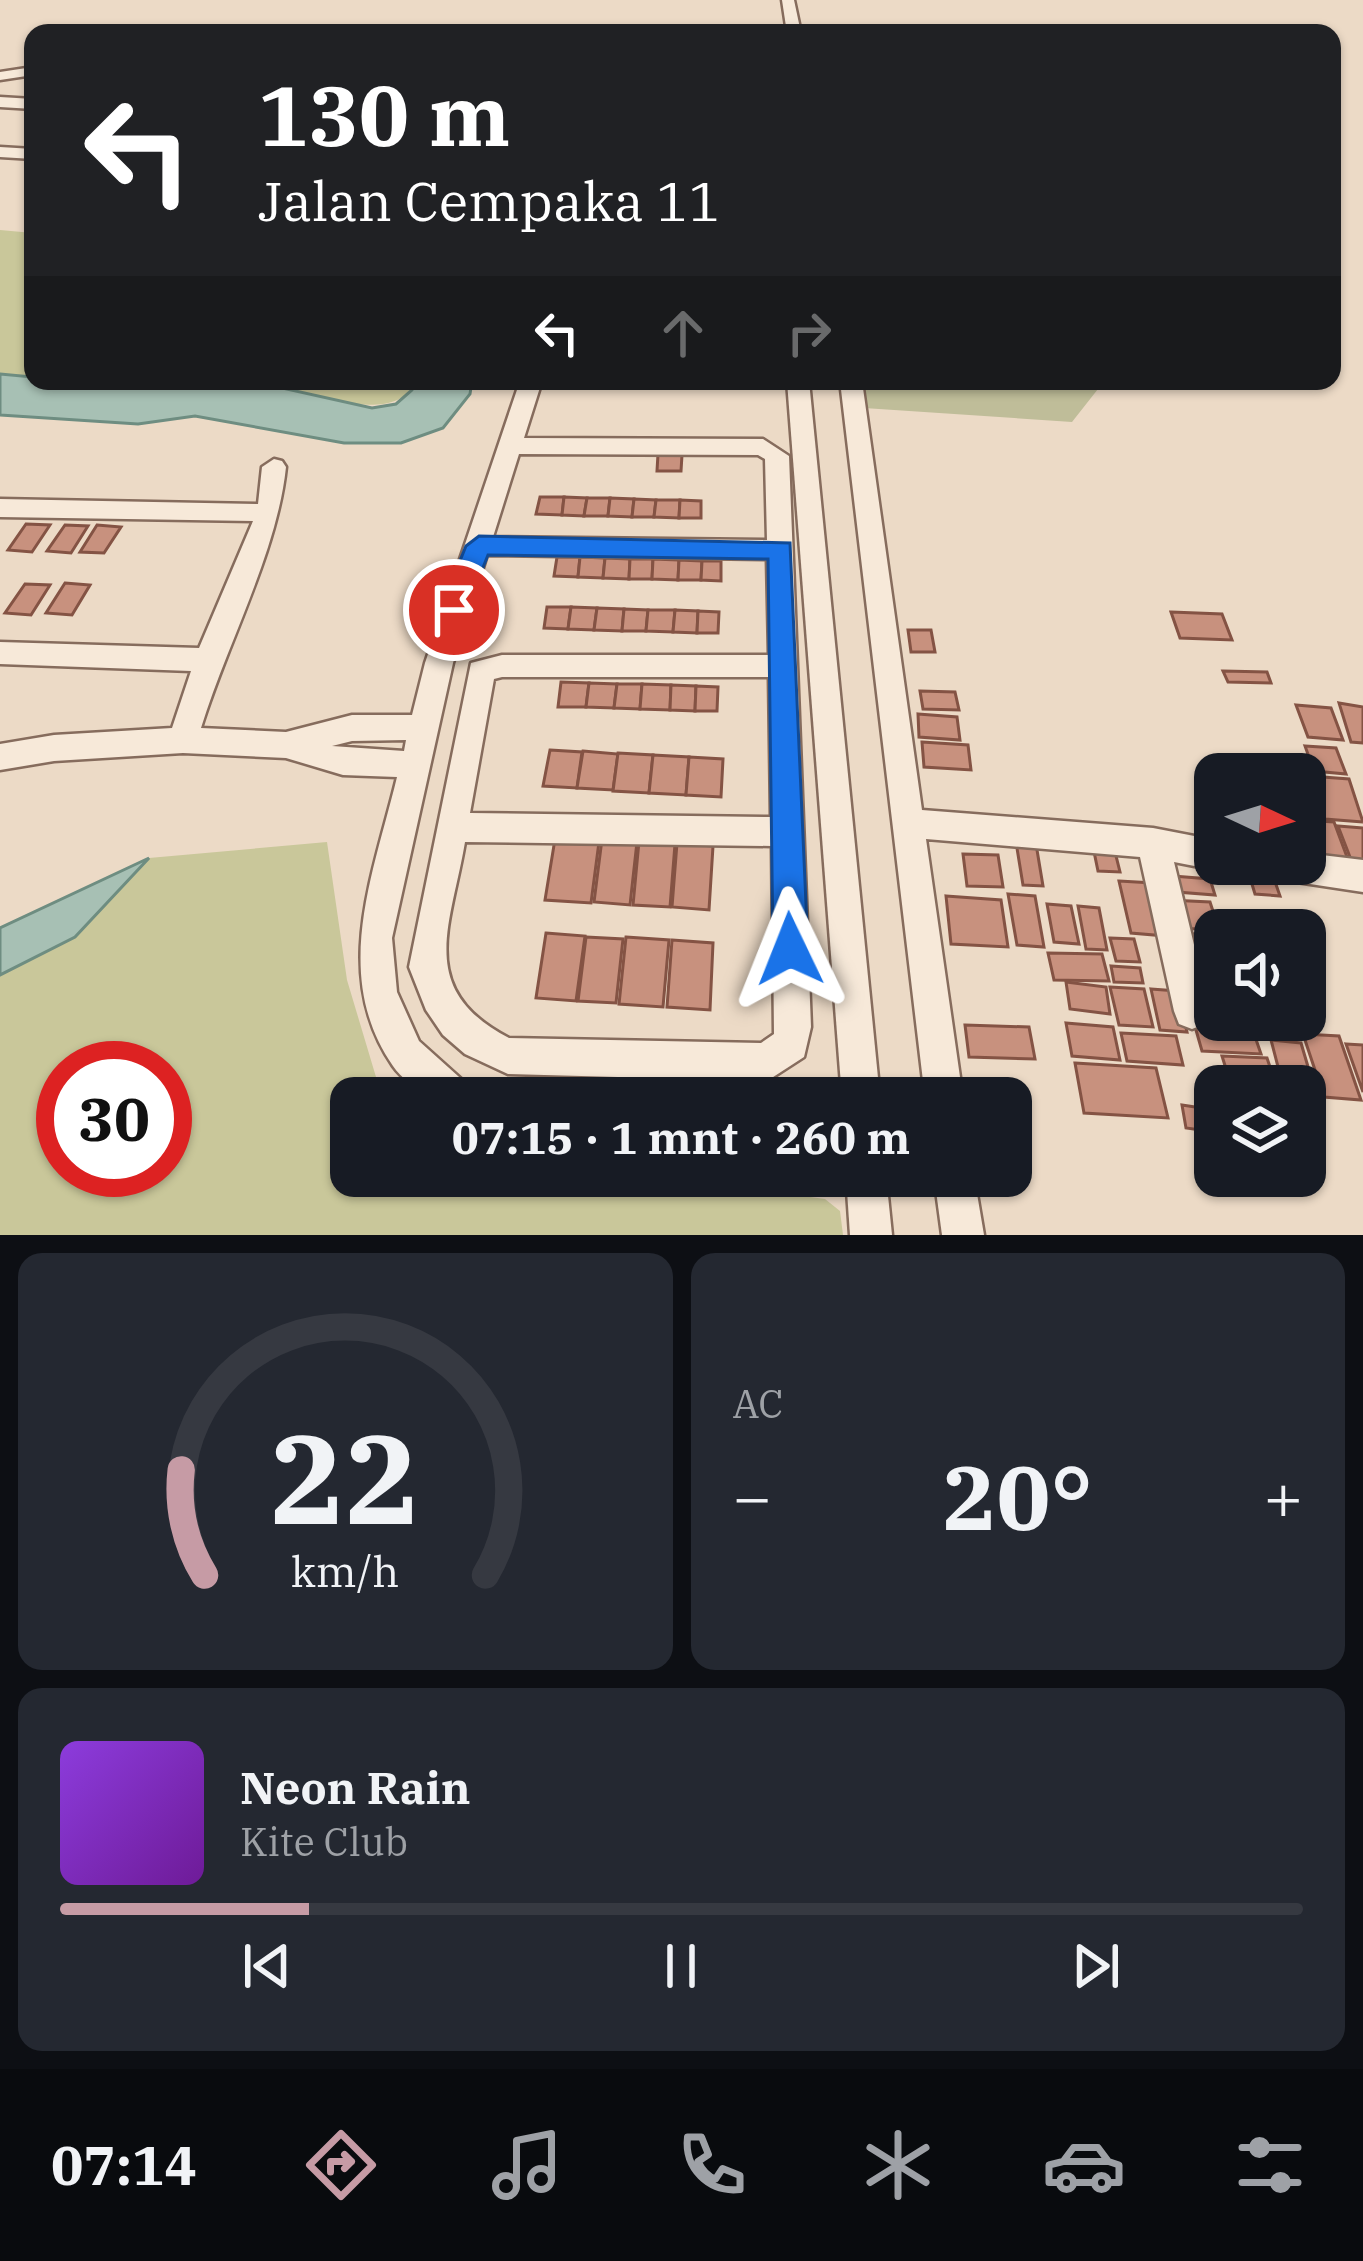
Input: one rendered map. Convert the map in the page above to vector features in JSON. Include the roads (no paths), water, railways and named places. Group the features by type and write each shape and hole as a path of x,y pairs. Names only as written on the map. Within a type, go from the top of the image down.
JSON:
{"street":[{"path":"431,1077 406,1054 379,994 375,938 412,764 454,610 528,390"},
{"path":"799,390 859,1077"},
{"path":"852,390 941,1077"},
{"path":"509,446 763,447 777,456 791,1044 767,1062 508,1056 476,1043 436,997 426,968 478,679 488,667 781,666"},
{"path":"183,740 208,660 269,513 274,467"},
{"path":"0,508 269,513"},
{"path":"479,546 781,550"},
{"path":"0,653 208,660"},
{"path":"286,746 352,728 423,727"},
{"path":"0,757 54,748 183,740 286,746 343,762 412,764"},
{"path":"907,824 1153,843 1194,851"},
{"path":"450,827 786,832"},
{"path":"1153,843 1192,1011"},
{"path":"1326,877 1359,885"},
{"path":"868,1197 871,1235"},
{"path":"957,1197 963,1235"}]}
